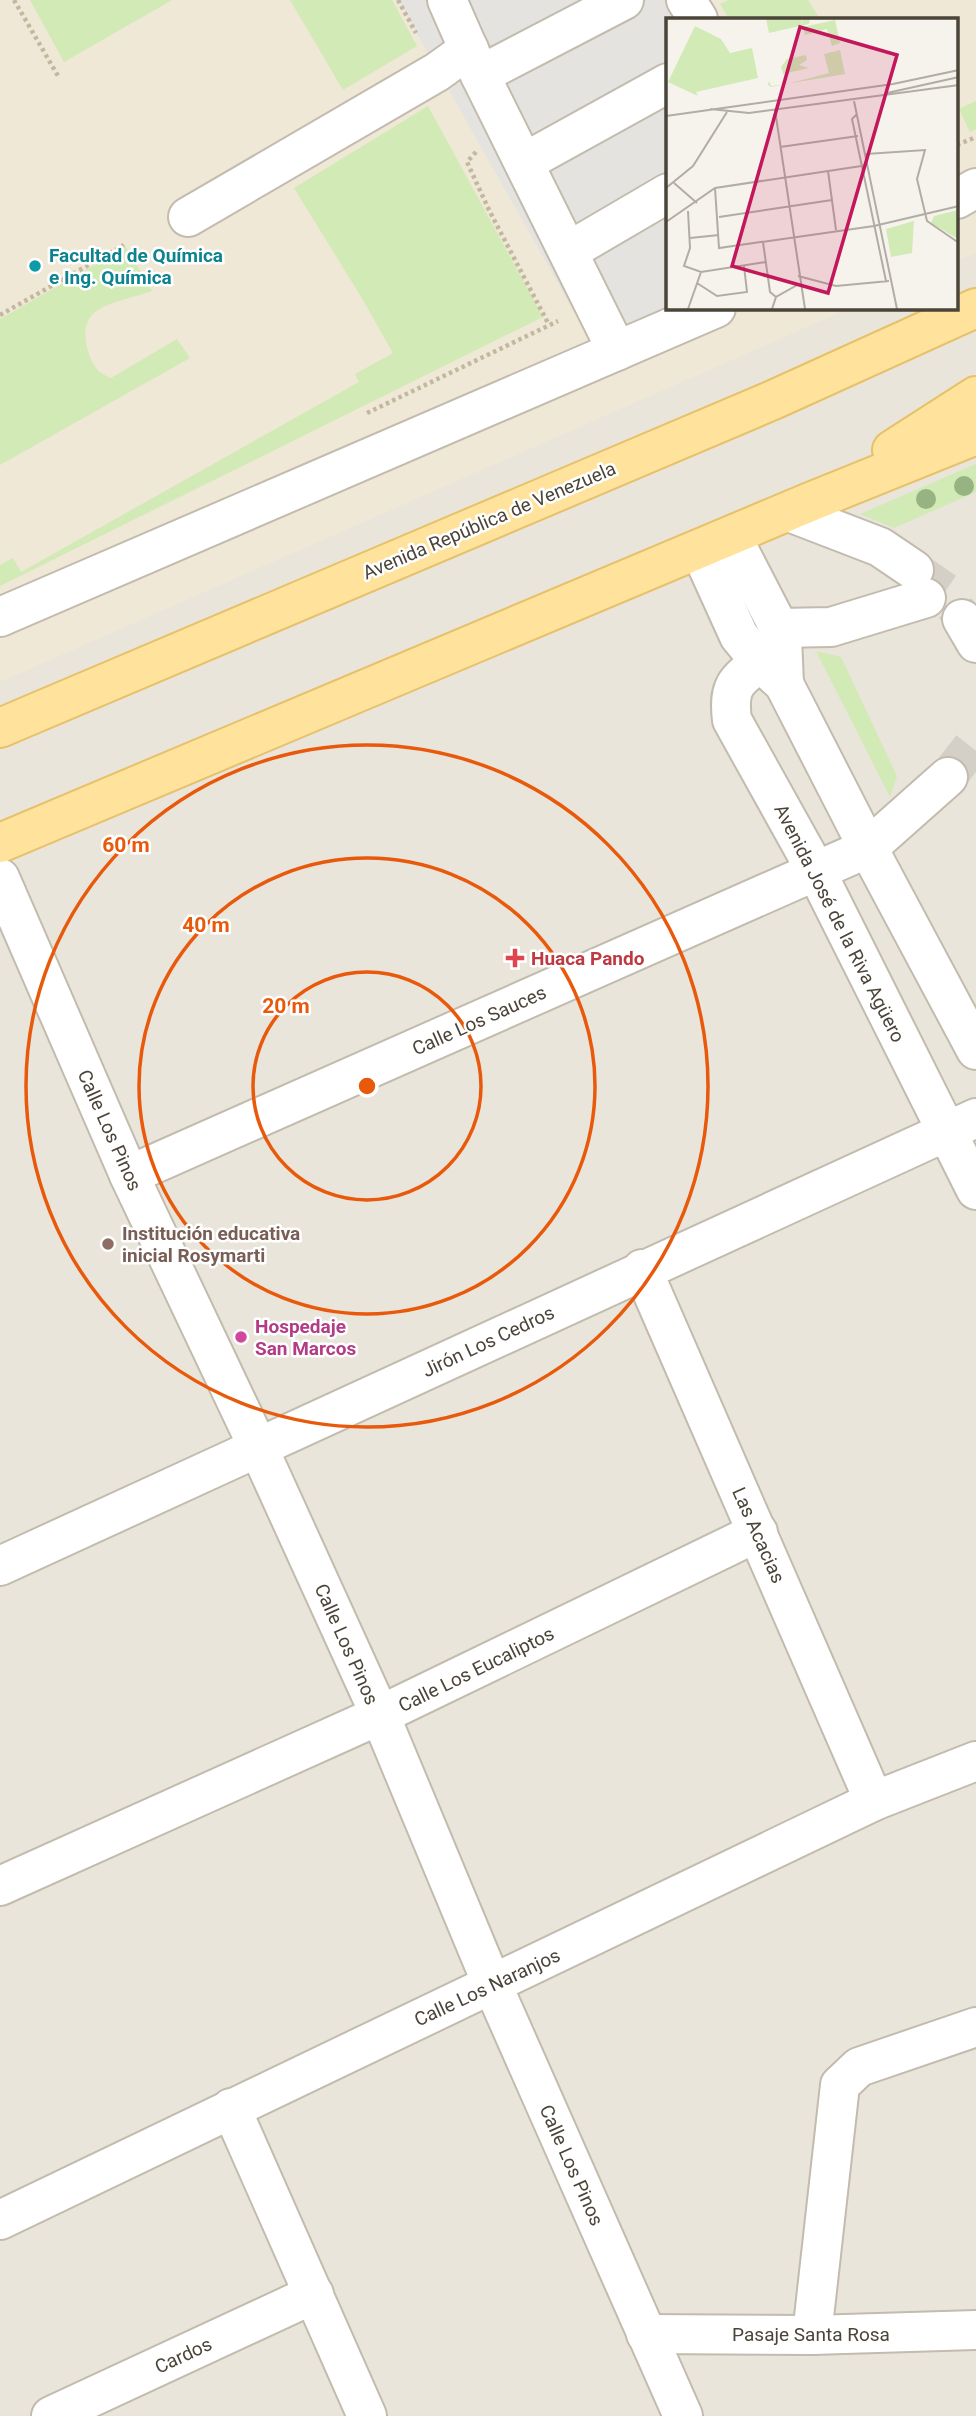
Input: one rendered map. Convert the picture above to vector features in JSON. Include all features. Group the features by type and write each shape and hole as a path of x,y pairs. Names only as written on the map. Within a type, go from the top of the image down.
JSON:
{"main road":[{"name":"Avenida República de Venezuela","path":"0,728 773,400 976,308"},
{"path":"799,507 976,396"},
{"path":"0,843 976,435"}],"street":[{"path":"447,0 617,352"},
{"path":"188,217 437,72 475,62 624,0"},
{"path":"686,0 697,18"},
{"path":"525,162 666,84"},
{"path":"958,198 976,188"},
{"path":"569,251 666,194"},
{"path":"0,617 712,310"},
{"path":"779,628 831,627 920,584 880,547 799,507"},
{"path":"716,543 779,628 782,637 772,674"},
{"path":"716,543 739,636 772,674 868,848 966,1006 976,1050"},
{"name":"Avenida José de la Riva Agüero","path":"772,674 737,680 730,700 732,720 961,1124 976,1190"},
{"name":"Calle Los Sauces","path":"129,1175 868,848 948,776"},
{"name":"Calle Los Pinos","path":"0,878 129,1175 258,1447 380,1715 492,1984 678,2413"},
{"name":"Jirón Los Cedros","path":"0,1566 961,1124"},
{"name":"Las Acacias","path":"642,1269 874,1801"},
{"name":"Calle Los Eucaliptos","path":"0,1886 380,1715 758,1532"},
{"name":"Calle Los Naranjos","path":"0,2220 874,1801 976,1761"},
{"path":"812,2335 839,2085 859,2067 976,2027"},
{"path":"231,2108 367,2416"},
{"name":"Cardos","path":"51,2416 119,2402 314,2294"},
{"name":"Pasaje Santa Rosa","path":"646,2334 812,2335 976,2330"}],"path":[{"path":"14,0 58,76"},
{"path":"958,145 976,137"},
{"path":"481,146 467,162 549,325"},
{"path":"0,315 124,245"}],"shaded area":[{"path":"0,0 976,0 976,2416 0,2416"},
{"path":"0,0 976,0 976,253 958,261 958,18 666,18 666,310 845,310 0,682"},
{"path":"398,0 686,0 696,18 666,18 666,309 595,349"}],"green space":[{"path":"30,0 172,0 64,62"},
{"path":"290,0 392,0 417,46 343,90"},
{"path":"729,0 808,0 819,18 728,18 720,4"},
{"path":"976,101 976,129 970,132 959,109"},
{"path":"428,106 543,317 0,586 0,565 13,558 21,572 359,382 355,374 393,353 294,188"},
{"path":"126,247 152,291 99,309 89,318 85,333 87,349 93,363 100,372 111,378 177,339 190,358 0,465 0,319"},
{"path":"976,464 976,492 894,528 860,514"},
{"path":"816,651 841,657 897,776 890,797"}],"tunnel":[{"path":"914,570 946,592 962,619"},
{"path":"948,777 976,741"}],"place":[{"name":"Facultad de Química e Ing. Química","path":"35,266"},
{"name":"Huaca Pando","path":"515,958"},
{"name":"Institución educativa inicial Rosymarti","path":"108,1244"},
{"name":"Hospedaje San Marcos","path":"241,1337"}]}
